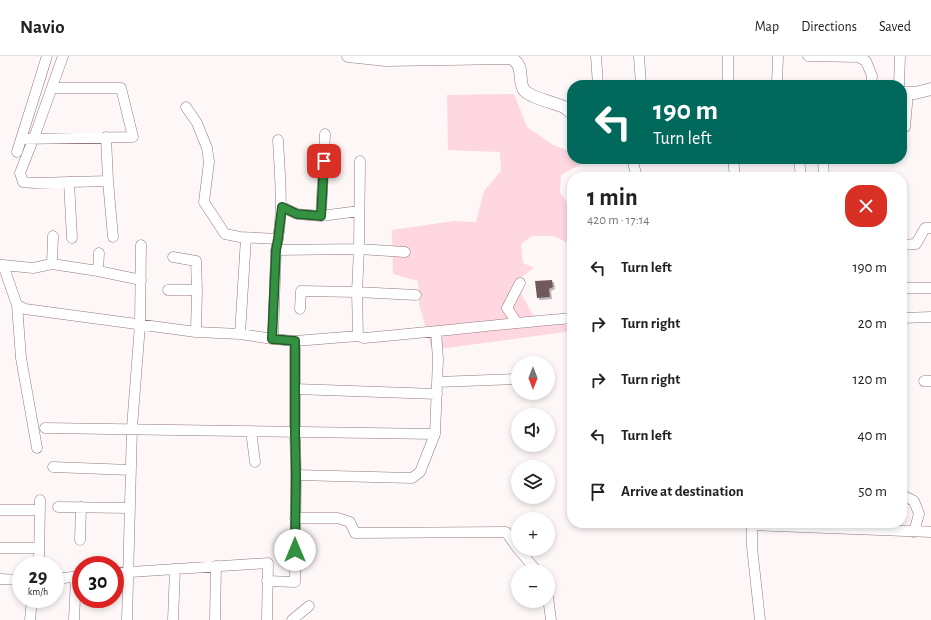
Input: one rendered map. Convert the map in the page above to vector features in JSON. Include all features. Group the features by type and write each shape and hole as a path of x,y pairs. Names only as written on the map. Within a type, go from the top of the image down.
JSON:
{"main road":[{"path":"348,56 386,60 417,58 515,58 521,73 522,87 525,92 567,109"},
{"path":"907,91 915,93 931,89"}],"street":[{"path":"17,152 47,56"},
{"path":"63,56 20,173 23,182 108,181"},
{"path":"596,56 598,80"},
{"path":"639,56 641,80"},
{"path":"728,56 728,80"},
{"path":"777,80 778,56"},
{"path":"808,56 858,57 866,61 872,76 872,80"},
{"path":"900,56 902,80"},
{"path":"21,139 133,137 121,88 52,88"},
{"path":"186,107 197,122 207,148 209,162 204,202 225,234 246,238 278,239"},
{"path":"321,216 325,134"},
{"path":"106,137 113,237"},
{"path":"272,339 276,250 282,207 278,140"},
{"path":"358,336 357,292 360,161"},
{"path":"69,182 72,238"},
{"path":"282,207 297,214 321,216 359,211"},
{"path":"907,244 916,244 925,228 931,228"},
{"path":"52,264 54,236"},
{"path":"240,334 246,238"},
{"path":"126,620 132,430 140,325 141,244"},
{"path":"276,250 359,249 405,252"},
{"path":"98,271 99,253"},
{"path":"174,256 196,261 196,332"},
{"path":"37,448 21,358 17,305 1,265 33,268 52,264 98,271 141,280"},
{"path":"517,323 507,308 520,283"},
{"path":"907,288 931,288"},
{"path":"168,290 197,290"},
{"path":"300,309 301,291 416,295"},
{"path":"17,305 25,309 140,325 196,332 240,334 295,341 358,336 364,338 567,318"},
{"path":"907,318 931,317"},
{"path":"296,475 412,478 420,472 435,434 438,359 436,332"},
{"path":"267,581 295,582 295,341"},
{"path":"437,382 511,379"},
{"path":"295,389 437,394"},
{"path":"45,428 435,434"},
{"path":"251,431 255,462"},
{"path":"53,467 131,470"},
{"path":"907,498 914,501 918,514 914,532"},
{"path":"39,556 40,500"},
{"path":"58,507 129,508"},
{"path":"80,540 81,507"},
{"path":"0,510 40,510"},
{"path":"295,518 338,518 350,522 355,533 506,532 531,564"},
{"path":"752,528 752,547 760,620"},
{"path":"833,528 931,532"},
{"path":"0,548 39,548"},
{"path":"124,571 268,563 266,620"},
{"path":"215,620 216,566"},
{"path":"173,620 175,568"},
{"path":"0,579 12,580"},
{"path":"292,620 309,606"},
{"path":"30,620 31,608"},
{"path":"74,620 75,608"},
{"path":"549,608 551,620"}],"shaded area":[{"path":"514,94 527,127 553,145 567,150 567,164 581,164 561,175 560,192 567,202 567,242 554,236 532,236 521,244 523,263 534,268 516,281 519,290 533,315 567,325 567,332 432,350 419,304 418,281 393,274 392,230 454,221 476,222 484,191 501,171 500,152 448,150 447,95"}],"building":[{"path":"552,280 553,287 549,289 550,297 537,298 535,281"}],"route":[{"path":"295,550 295,341 272,339 276,250 282,207 297,214 321,216 324,161"}]}
